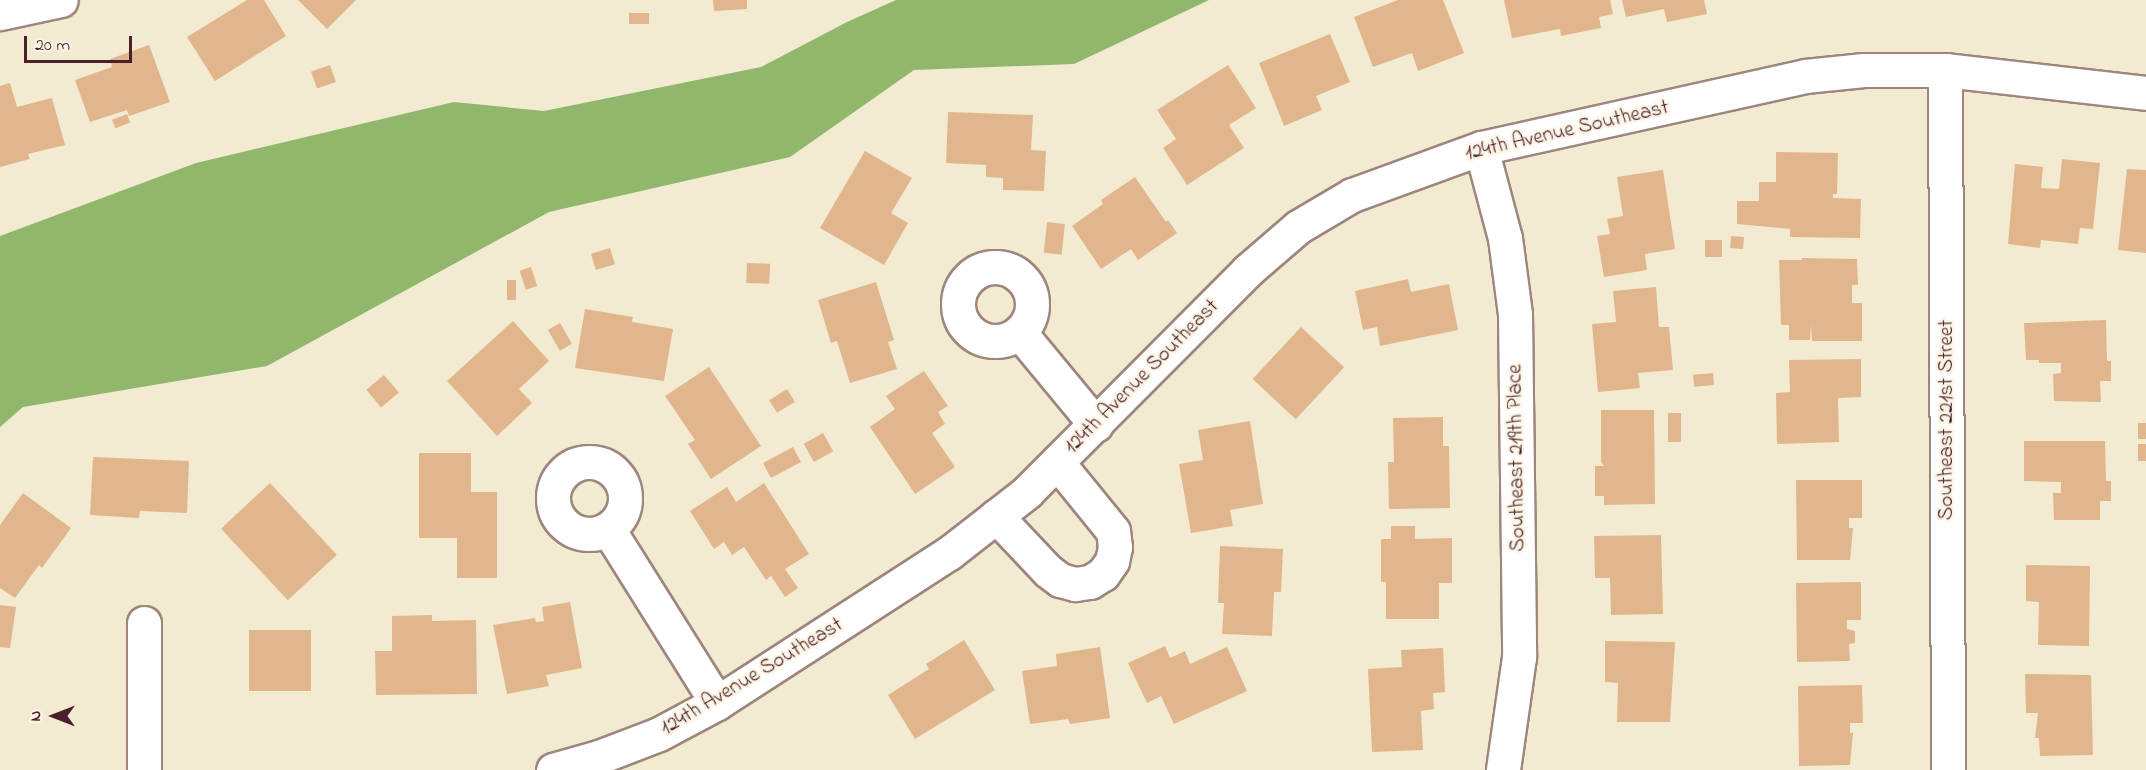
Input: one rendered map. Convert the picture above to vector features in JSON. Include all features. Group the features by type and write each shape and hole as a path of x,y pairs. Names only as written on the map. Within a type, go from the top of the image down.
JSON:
{"street":[{"path":"0,13 62,0"},
{"name":"124th Avenue Southeast","path":"553,770 599,758 659,734 717,703 949,553 1027,492 1246,272 1298,227 1352,195 1481,148 1805,76 1864,69 1945,69 2146,93"},
{"name":"Southeast 221st Street","path":"1945,69 1948,770"},
{"name":"Southeast 219th Place","path":"1481,148 1505,238 1515,314 1519,657 1503,770"},
{"path":"1020,333 1096,425"},
{"name":"124th Avenue Southeast","path":"996,516 1048,572 1060,580 1075,584 1090,582 1103,574 1112,561 1115,547 1113,531 1058,462"},
{"path":"608,529 717,703"},
{"path":"144,623 144,770"}],"green space":[{"path":"896,0 1209,0 1074,64 914,70 790,157 549,212 267,366 23,407 0,427 0,236 196,163 454,102 544,111 761,67 847,22"}],"building":[{"path":"247,0 264,0 286,36 215,81 187,37"},
{"path":"298,0 356,0 327,29"},
{"path":"713,0 747,0 747,9 714,11"},
{"path":"1398,0 1443,0 1464,53 1418,71 1412,53 1373,67 1354,17"},
{"path":"1504,0 1610,0 1613,14 1599,17 1601,28 1561,36 1560,29 1512,38"},
{"path":"1622,0 1704,0 1707,14 1667,22 1664,9 1626,17"},
{"path":"629,13 649,13 649,24 629,24"},
{"path":"1330,34 1350,82 1316,96 1322,110 1284,126 1259,63"},
{"path":"149,45 170,102 129,116 127,110 90,122 75,80 112,67 110,59"},
{"path":"330,65 336,82 317,89 311,72"},
{"path":"1228,65 1256,108 1229,125 1244,148 1187,185 1163,148 1176,139 1157,110"},
{"path":"10,83 17,107 52,98 65,145 28,154 30,159 0,167 0,86"},
{"path":"948,112 1033,115 1031,150 1046,151 1044,191 1003,190 1003,178 986,177 986,165 946,163"},
{"path":"127,114 130,122 115,128 112,120"},
{"path":"865,151 912,178 891,213 908,223 884,265 820,228"},
{"path":"1776,152 1838,153 1837,194 1833,194 1833,198 1861,199 1860,238 1790,237 1790,229 1737,224 1737,201 1759,201 1759,182 1776,182"},
{"path":"2062,159 2100,163 2093,229 2080,228 2078,244 2041,240 2040,248 2008,244 2015,164 2043,167 2041,188 2059,189"},
{"path":"2127,169 2146,170 2146,253 2118,250"},
{"path":"1663,170 1675,249 1645,254 1647,270 1604,277 1597,236 1610,234 1607,219 1623,216 1617,177"},
{"path":"1135,177 1166,222 1168,220 1177,233 1138,260 1131,249 1101,269 1072,226 1103,204 1101,200"},
{"path":"1047,222 1065,224 1062,255 1044,253"},
{"path":"1731,236 1744,237 1743,249 1730,248"},
{"path":"1705,240 1722,240 1722,257 1705,257"},
{"path":"610,248 615,264 596,270 591,254"},
{"path":"1802,258 1857,259 1858,285 1852,285 1852,303 1862,303 1862,341 1812,341 1811,325 1810,340 1789,340 1789,325 1781,325 1779,260 1802,260"},
{"path":"747,263 770,264 769,284 746,283"},
{"path":"531,267 537,286 526,290 520,271"},
{"path":"1408,279 1411,292 1449,284 1458,330 1380,346 1377,327 1363,330 1355,291"},
{"path":"507,280 516,280 516,300 507,300"},
{"path":"876,282 894,340 888,342 897,369 850,383 837,341 831,343 818,300"},
{"path":"1656,287 1659,327 1669,327 1673,370 1638,373 1640,388 1598,392 1592,324 1616,322 1613,291"},
{"path":"585,309 633,317 632,322 673,329 664,381 575,368"},
{"path":"2106,320 2107,361 2111,361 2111,381 2100,381 2101,402 2054,401 2053,374 2061,373 2061,363 2039,363 2039,360 2026,360 2024,323"},
{"path":"513,321 549,361 519,389 532,403 497,436 447,381"},
{"path":"560,323 572,344 560,351 548,330"},
{"path":"1301,327 1344,367 1296,419 1253,379"},
{"path":"1861,359 1861,397 1838,398 1839,442 1777,444 1776,393 1790,392 1789,360"},
{"path":"709,367 761,446 711,479 688,444 695,440 665,396"},
{"path":"924,371 948,406 938,412 945,424 932,433 955,467 915,494 870,427 895,409 886,396"},
{"path":"1713,373 1714,385 1694,387 1693,375"},
{"path":"384,375 399,393 381,407 366,390"},
{"path":"787,389 795,402 777,413 769,400"},
{"path":"1601,410 1654,410 1655,504 1604,505 1604,496 1595,496 1595,466 1604,466 1601,462"},
{"path":"1668,413 1681,413 1681,442 1668,442"},
{"path":"1443,417 1443,446 1449,446 1450,508 1389,509 1388,462 1394,462 1393,418"},
{"path":"1250,421 1263,504 1230,510 1233,526 1191,533 1179,464 1203,460 1198,430"},
{"path":"2138,423 2146,423 2146,439 2138,439"},
{"path":"823,433 833,451 814,462 804,444"},
{"path":"2024,441 2105,441 2106,481 2111,481 2111,501 2100,501 2100,520 2054,520 2053,493 2061,493 2061,482 2024,481"},
{"path":"2138,444 2146,444 2146,461 2138,461"},
{"path":"793,447 801,462 771,478 763,463"},
{"path":"419,453 471,453 471,492 497,492 497,578 457,578 457,538 419,538"},
{"path":"93,457 189,461 187,513 140,511 139,518 90,515"},
{"path":"1796,480 1862,480 1862,518 1849,518 1849,528 1853,528 1850,560 1797,560"},
{"path":"270,483 337,555 288,600 221,529"},
{"path":"764,483 809,554 785,569 798,588 785,597 771,576 766,580 744,547 732,555 724,542 714,549 690,511 727,487 736,502"},
{"path":"23,493 71,528 42,568 39,565 15,598 0,588 0,525"},
{"path":"1391,526 1415,526 1415,539 1452,538 1452,583 1439,583 1439,619 1386,619 1386,582 1381,582 1381,539 1391,539"},
{"path":"1661,535 1663,614 1611,615 1610,578 1595,578 1594,536"},
{"path":"1220,546 1283,549 1281,592 1274,592 1272,636 1222,634 1224,603 1218,603"},
{"path":"2026,565 2090,566 2089,646 2038,645 2039,602 2026,601"},
{"path":"1861,582 1861,620 1847,620 1847,629 1855,631 1855,643 1849,644 1850,661 1797,662 1796,583"},
{"path":"570,602 582,668 546,675 549,686 507,694 493,625 535,618 536,622 544,621 542,607"},
{"path":"0,605 16,607 10,648 0,647"},
{"path":"432,615 432,621 476,620 477,694 376,695 375,651 392,651 392,616"},
{"path":"249,630 311,630 311,691 249,691"},
{"path":"964,640 995,690 915,739 888,695 929,669 926,664"},
{"path":"1605,641 1675,642 1670,722 1617,722 1618,683 1605,682"},
{"path":"1165,646 1170,658 1185,651 1190,664 1227,647 1247,691 1174,724 1161,696 1147,703 1128,663"},
{"path":"1100,647 1110,718 1070,724 1068,719 1030,724 1022,671 1057,666 1056,654"},
{"path":"1443,648 1445,692 1433,693 1434,709 1421,711 1423,750 1372,752 1368,669 1402,667 1401,650"},
{"path":"2025,674 2091,675 2093,755 2040,756 2039,738 2035,738 2038,713 2026,713"},
{"path":"1862,685 1863,723 1850,723 1850,733 1853,733 1850,765 1799,766 1798,686"}]}
